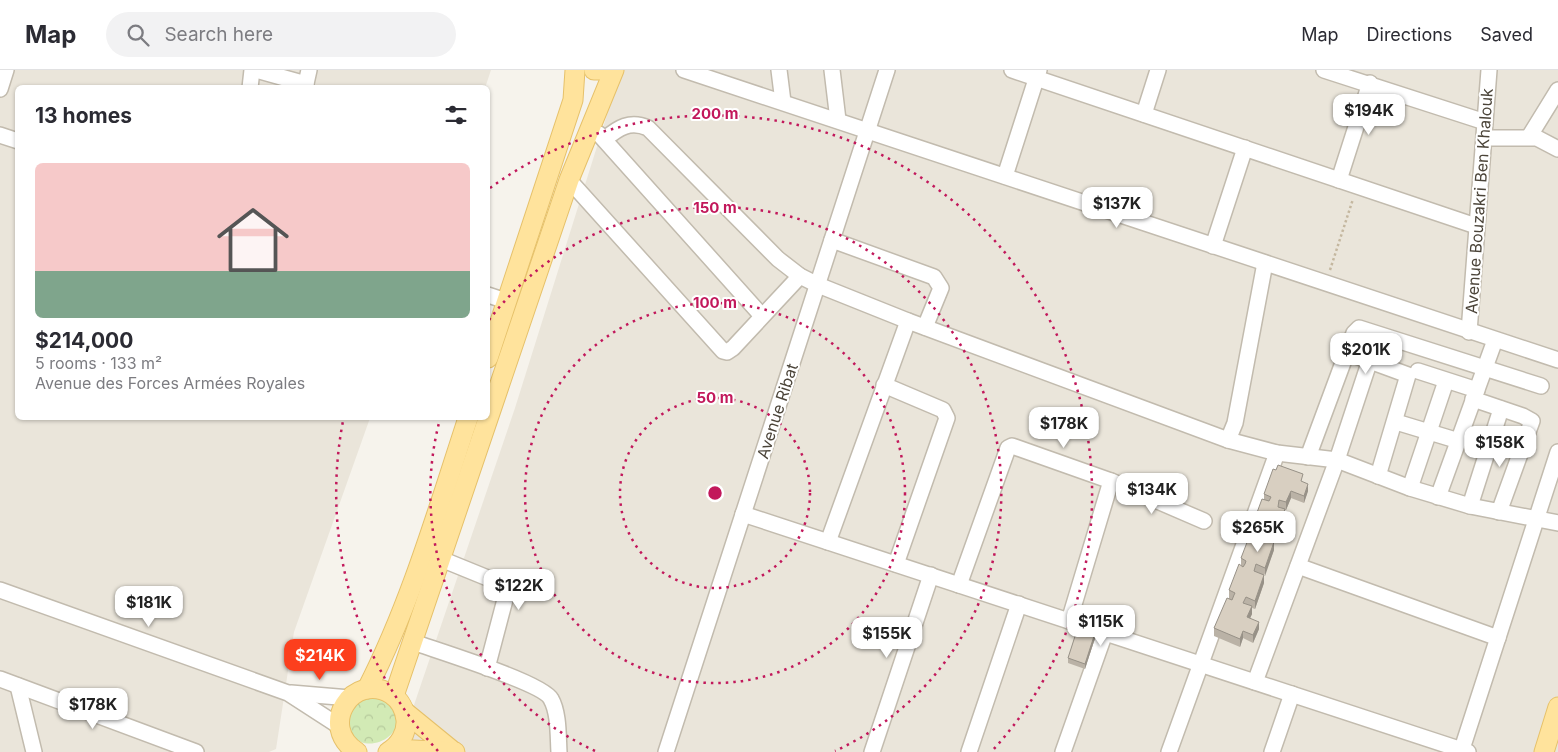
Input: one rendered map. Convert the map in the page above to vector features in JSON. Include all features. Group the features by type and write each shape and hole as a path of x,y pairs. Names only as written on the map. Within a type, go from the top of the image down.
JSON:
{"main road":[{"path":"490,352 573,100 575,70"},
{"path":"594,70 610,70"},
{"path":"490,414 569,180 614,70"},
{"path":"367,689 389,645 437,514 467,420"},
{"path":"394,696 488,420"},
{"path":"357,752 341,738 341,711 350,698 367,689 376,689 394,696 405,712 455,752"},
{"path":"391,751 405,732 405,712"},
{"path":"1544,752 1557,713"},
{"path":"391,751 455,752"}],"street":[{"path":"0,88 6,70"},
{"path":"251,85 254,70 306,80"},
{"path":"779,70 783,102"},
{"path":"832,70 838,120"},
{"name":"Avenue Ribat","path":"666,752 887,70"},
{"path":"1012,70 1038,74 1144,114 1476,226"},
{"path":"1144,114 1158,70"},
{"path":"1324,70 1485,122"},
{"name":"Avenue Bouzakri Ben Khalouk","path":"1469,332 1489,70"},
{"path":"690,71 1469,332 1557,357"},
{"path":"1005,176 1038,74"},
{"path":"1339,180 1370,84"},
{"path":"1529,137 1557,94"},
{"path":"605,139 617,129 627,125 641,125 648,128 778,259 800,276 908,321 1228,440 1277,453 1337,460 1438,497 1470,506 1558,523"},
{"path":"590,126 605,139 762,316"},
{"path":"0,135 15,140"},
{"path":"1485,138 1538,138 1558,149"},
{"path":"1213,246 1245,148"},
{"path":"569,180 723,351 727,352 733,348 800,276"},
{"path":"832,240 934,277 941,288 925,327"},
{"path":"1228,440 1235,423 1265,263"},
{"path":"490,296 506,302"},
{"path":"828,542 908,321"},
{"path":"1308,457 1348,354 1354,333 1362,328 1541,386"},
{"path":"1438,497 1495,340"},
{"path":"1348,354 1370,360 1408,375 1396,422 1378,476"},
{"path":"1256,682 1337,460 1370,360"},
{"path":"1418,371 1446,381 1500,409 1532,421 1500,512"},
{"path":"1410,488 1446,381"},
{"path":"884,385 943,410 947,418 896,564"},
{"path":"1470,506 1500,409"},
{"path":"1396,422 1459,441"},
{"path":"960,585 1008,448 1012,446 1111,481 1204,521"},
{"path":"743,514 1464,751 1558,452"},
{"path":"1169,752 1277,453"},
{"path":"1069,621 1111,481"},
{"path":"441,559 495,581 507,592 486,668"},
{"path":"1298,566 1498,638"},
{"path":"872,752 931,575"},
{"path":"0,590 288,693 350,698"},
{"path":"968,752 1019,604"},
{"path":"1063,752 1105,633"},
{"path":"413,642 525,683 551,697 559,752"},
{"path":"0,679 196,752"},
{"path":"18,686 34,752"},
{"path":"288,693 341,738"},
{"path":"1272,752 1292,694"}],"path":[{"path":"1326,284 1357,186"}],"shaded area":[{"path":"0,70 491,70 486,85 15,85 15,420 369,420 294,632 276,749 269,752 0,752"},
{"path":"621,70 1558,70 1558,752 398,752 515,408"}],"green space":[{"path":"359,693 391,700 397,716 397,724 390,735 380,742 361,742 347,729 349,702"}],"building":[{"path":"1278,465 1303,474 1301,481 1308,484 1304,496 1291,491 1286,502 1279,500 1278,507 1285,509 1275,535 1268,534 1267,540 1274,542 1265,568 1256,564 1254,571 1264,575 1255,601 1246,597 1243,603 1252,606 1247,617 1259,622 1253,635 1243,631 1240,639 1214,628 1227,598 1232,600 1235,593 1229,590 1239,564 1243,567 1245,564 1246,561 1241,558 1251,532 1256,535 1258,531 1258,528 1252,526 1262,499 1269,501 1271,497 1264,494 1273,469 1276,470"},
{"path":"1078,627 1095,633 1085,664 1068,658"}]}
